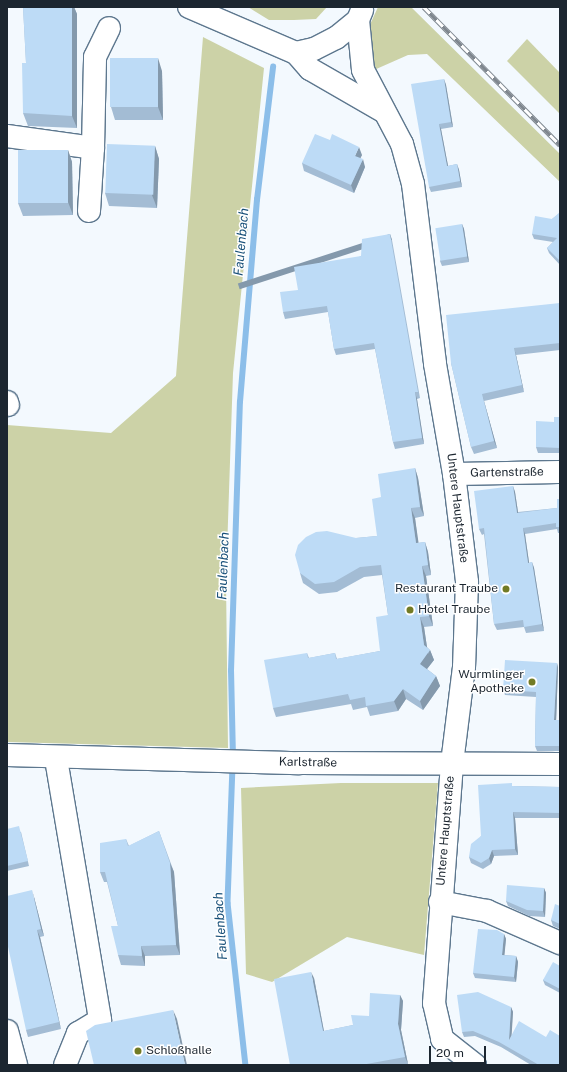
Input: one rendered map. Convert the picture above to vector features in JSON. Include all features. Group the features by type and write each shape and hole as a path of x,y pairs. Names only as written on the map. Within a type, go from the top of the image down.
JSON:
{"street":[{"path":"189,7 296,53 310,70 383,111"},
{"path":"296,53 314,49 336,38 361,13"},
{"name":"Untere Hauptstraße","path":"361,13 363,70 383,111 402,144 413,184 435,364 454,474 466,582 464,667 452,764 440,902 434,1003 442,1039 475,1065"},
{"path":"89,211 93,148 95,57 109,28"},
{"path":"7,136 93,148"},
{"name":"Gartenstraße","path":"454,474 560,472"},
{"name":"Karlstraße","path":"7,755 56,759 560,764"},
{"path":"56,759 100,1020 78,1033 65,1065"},
{"path":"440,902 487,911 560,943"},
{"path":"7,1031 16,1065"}],"green space":[{"path":"248,7 327,7 316,19 269,20"},
{"path":"378,7 411,7 560,154 560,182 427,54 408,55 374,70 368,29"},
{"path":"203,37 264,68 233,373 226,581 228,748 7,742 7,425 111,433 176,376"},
{"path":"527,39 560,73 560,114 507,61"},
{"path":"341,783 438,783 424,955 347,937 272,982 246,974 241,788"}],"building":[{"path":"23,7 72,7 72,116 23,113 22,63 26,63"},
{"path":"110,58 158,58 158,107 110,107"},
{"path":"444,79 451,122 439,124 447,166 457,164 460,181 429,187 411,84"},
{"path":"315,134 330,140 332,134 359,147 355,156 363,159 351,185 302,163"},
{"path":"107,144 155,146 153,195 105,193"},
{"path":"18,150 68,150 68,203 18,203"},
{"path":"560,212 560,261 547,248 557,238 532,234 535,216 552,219"},
{"path":"462,224 467,257 440,261 435,228"},
{"path":"390,234 418,392 415,392 422,438 393,442 374,343 334,349 327,306 283,312 280,292 298,290 294,267 361,256 362,239"},
{"path":"560,303 560,343 514,348 522,385 482,394 494,441 471,447 451,363 446,315"},
{"path":"554,417 560,417 560,448 536,447 536,421 554,422"},
{"name":"Hotel Traube","path":"415,468 420,507 411,508 416,543 425,542 428,565 422,566 429,616 420,617 424,645 430,650 420,664 436,676 420,701 403,689 394,701 366,706 365,697 350,700 348,694 273,708 264,660 307,653 308,658 335,653 336,659 380,651 376,617 388,615 381,565 360,567 334,582 315,584 300,573 295,555 298,545 306,537 316,532 327,531 356,538 377,536 372,499 381,497 378,474"},
{"path":"513,486 517,513 557,508 557,499 560,499 560,527 556,527 556,523 523,528 528,563 532,562 542,624 524,627 523,620 494,624 484,528 479,529 474,491"},
{"path":"505,660 557,663 554,720 560,720 560,746 535,746 536,692 503,690"},
{"path":"512,783 512,786 560,787 560,813 513,812 515,849 492,850 489,858 481,863 469,857 471,844 481,836 478,785"},
{"path":"19,826 28,861 7,866 7,829"},
{"path":"159,831 170,863 176,945 141,946 142,956 118,955 111,926 118,926 105,872 100,872 100,843 126,839 128,846"},
{"path":"507,885 544,888 543,911 527,910 506,901"},
{"path":"32,890 41,929 37,930 59,1022 26,1030 7,942 7,896"},
{"path":"555,904 560,906 560,924 551,920"},
{"path":"478,929 497,930 504,934 502,955 516,956 514,977 473,973"},
{"path":"553,962 560,966 560,989 543,980"},
{"path":"311,972 323,1031 353,1025 351,1015 369,1016 370,993 400,995 398,1024 405,1057 361,1065 290,1065 274,979"},
{"path":"478,992 511,1007 509,1040 519,1021 546,1037 550,1030 560,1036 560,1065 539,1065 499,1042 473,1031 462,1032 457,995"},
{"name":"Schloßhalle","path":"173,1010 185,1065 94,1065 86,1031 95,1025"}],"waterway":[{"name":"Faulenbach","path":"233,758 231,671 240,402 257,200 273,67"},
{"name":"Faulenbach","path":"233,766 228,903 246,1065"}],"railway":[{"path":"424,7 560,145"}],"place":[{"name":"Restaurant Traube","path":"506,589"},
{"name":"Hotel Traube","path":"410,610"},
{"name":"Wurmlinger Apotheke","path":"532,682"},
{"name":"Schloßhalle","path":"138,1051"}]}
